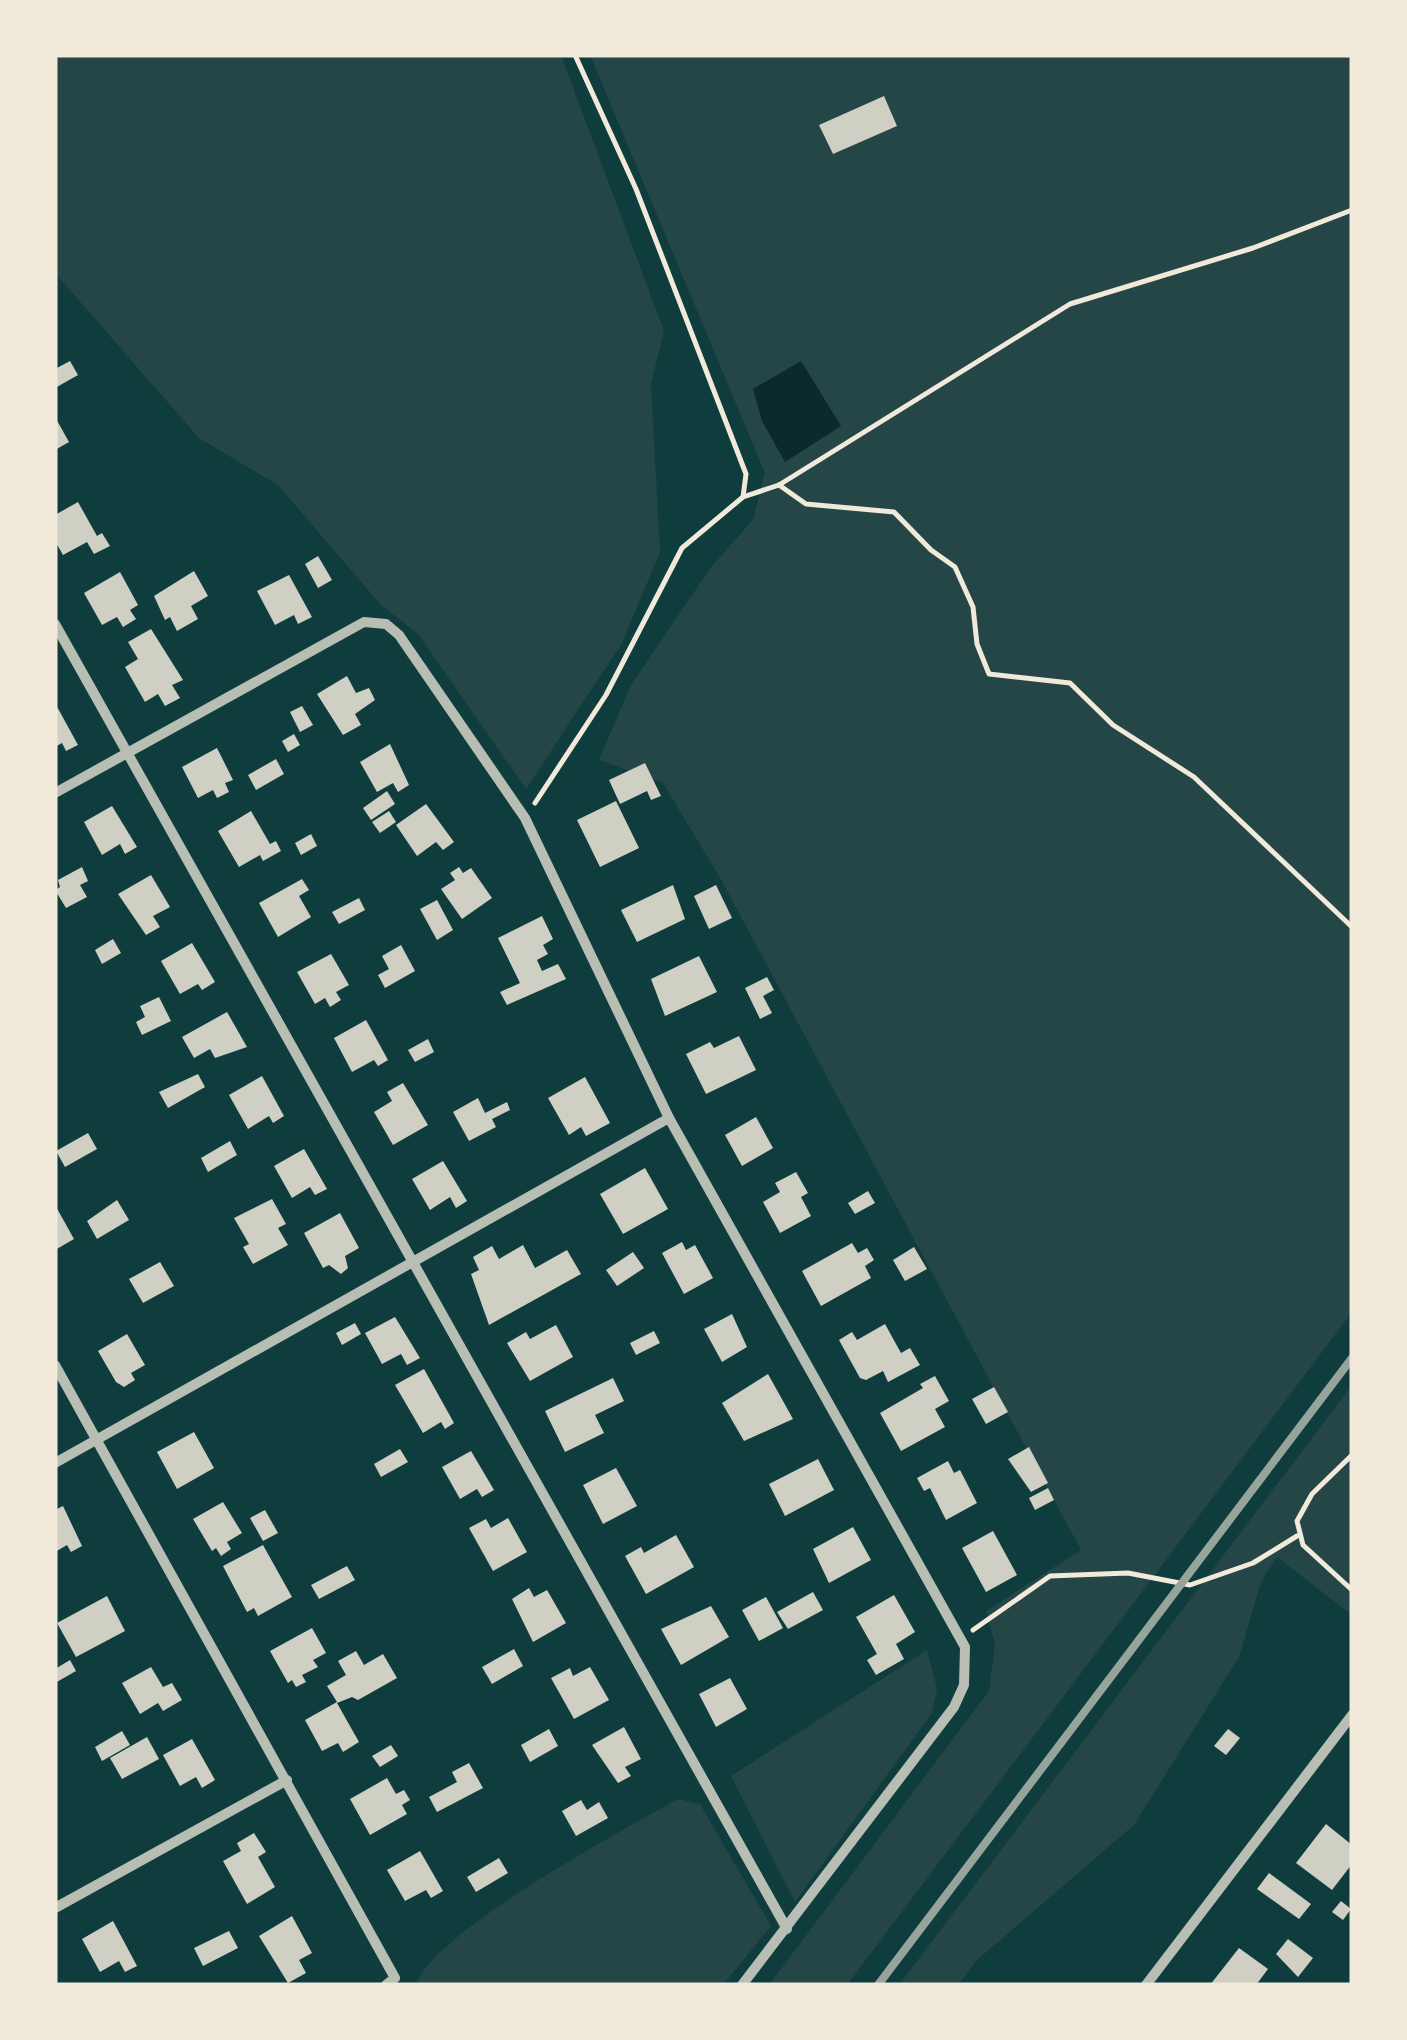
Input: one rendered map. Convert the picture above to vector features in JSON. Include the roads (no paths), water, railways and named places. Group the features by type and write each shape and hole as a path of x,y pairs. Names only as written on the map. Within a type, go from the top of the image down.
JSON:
{"street":[{"path":"55,793 364,622 386,624 399,635 524,818 669,1118 963,1638 964,1686 954,1707 742,1985"},
{"path":"55,624 787,1929"},
{"path":"55,1464 669,1118"},
{"path":"55,1365 396,1978 386,1985"},
{"path":"1146,1985 1352,1715"},
{"path":"55,1908 287,1780"}],"railway":[{"path":"878,1985 1352,1358"}]}
